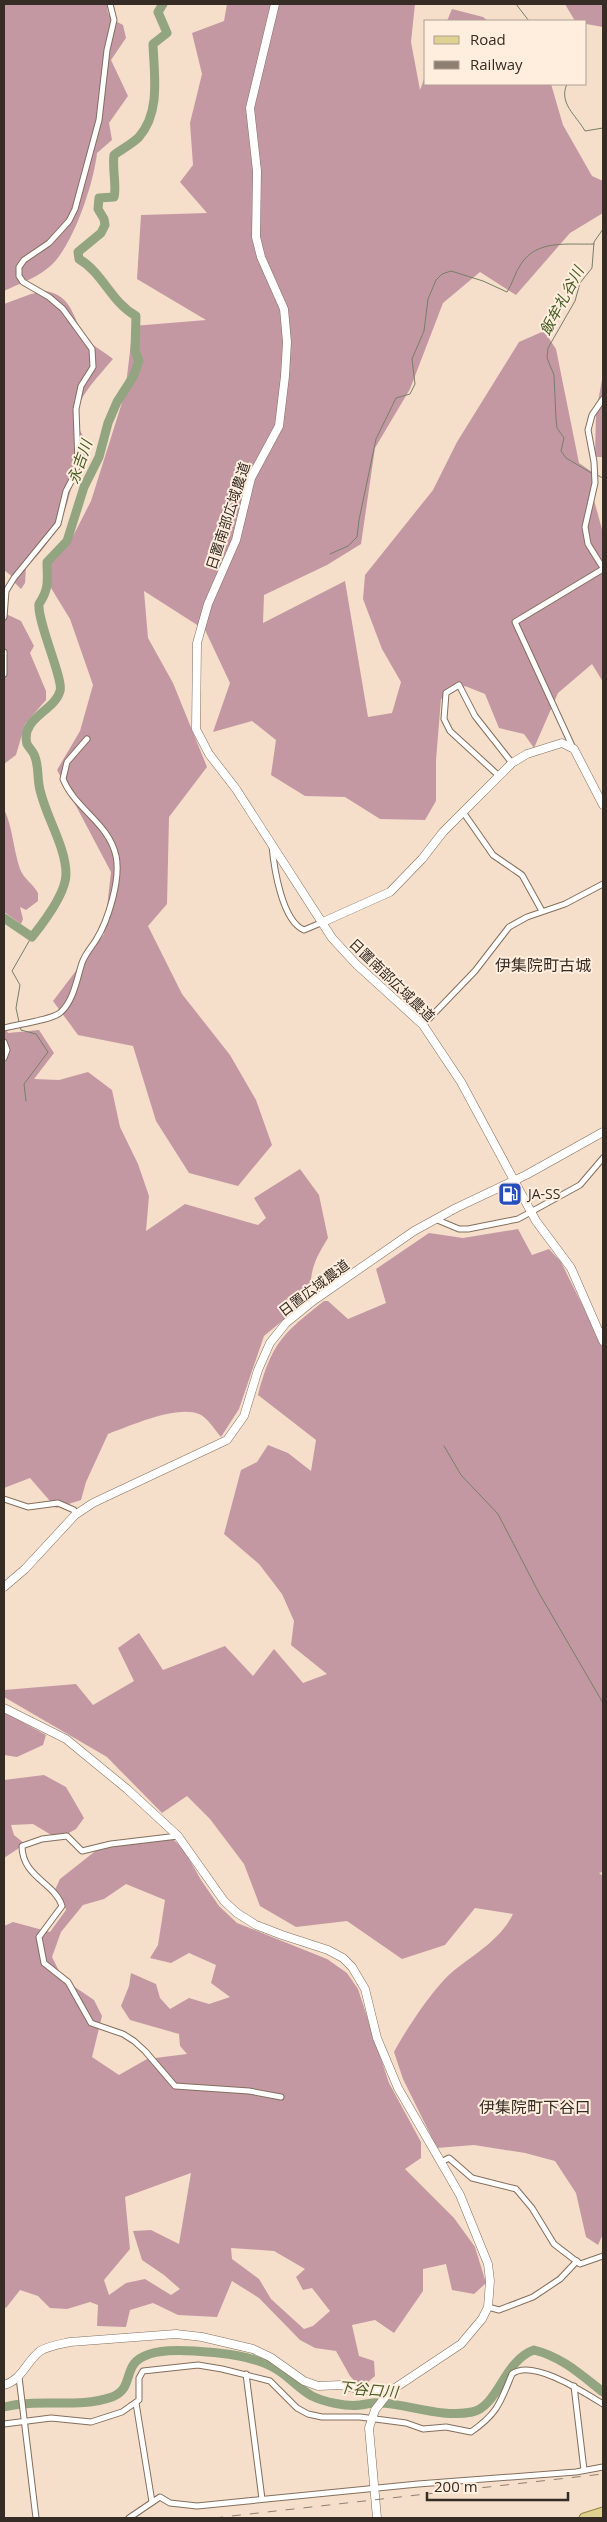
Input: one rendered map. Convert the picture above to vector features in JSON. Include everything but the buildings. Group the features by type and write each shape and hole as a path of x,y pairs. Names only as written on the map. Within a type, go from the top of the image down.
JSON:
{"main road":[{"path":"584,2518 603,2512"}],"street":[{"path":"4,617 6,591 14,578 58,524 66,491 78,463 76,409 81,386 93,367 92,349 59,305 50,297 23,282 20,276 20,267 24,260 49,243 70,221 76,209 99,120 107,50 114,20 110,4"},
{"name":"日置南部広域農道","path":"275,4 250,108 258,190 256,237 261,257 285,314 285,376 279,426 251,478 234,545 208,604 197,643 195,711 198,737 236,788 332,938 356,964 423,1025 461,1082 531,1212 571,1268 603,1341"},
{"path":"603,398 592,415 588,430 594,462 595,484 585,528 588,544 603,569 515,622 574,749 603,804"},
{"path":"4,652 4,674"},
{"path":"499,776 450,731 444,719 446,693 459,685 475,716 512,763"},
{"path":"4,1028 26,1021 50,1018 61,1012 66,1006 82,961 97,940 116,883 116,856 112,843 101,825 75,799 63,778 67,762 86,739"},
{"path":"272,846 274,870 291,920 304,930 390,892 422,859 443,832 512,763 527,754 562,743 574,749"},
{"path":"463,812 493,855 522,875 542,912"},
{"path":"423,1025 475,970 509,927 521,919 565,904 603,884"},
{"path":"4,1042 7,1050 4,1058"},
{"name":"日置広域農道","path":"4,1587 25,1569 75,1515 112,1492 227,1440 244,1416 266,1350 286,1323 355,1272 435,1219 514,1182 603,1132"},
{"path":"435,1219 459,1229 513,1221 580,1185 603,1158"},
{"path":"4,1498 28,1507 58,1503 74,1510 75,1515"},
{"path":"4,1708 66,1739 120,1783 178,1836 224,1902 237,1913 273,1932 328,1950 352,1967 365,1989 377,2038 386,2062 410,2111 460,2195 488,2264 490,2281 488,2307 482,2319 461,2344 389,2392 378,2404 371,2419 369,2436 377,2518"},
{"path":"178,1836 111,1844 84,1851 79,1850 67,1836 42,1839 22,1846 28,1867 33,1875 58,1898 62,1906 39,1937 44,1963 68,1982 91,2023 123,2034 134,2041 159,2066 171,2084 182,2088 218,2088 281,2097"},
{"path":"441,2162 449,2158 472,2178 516,2190 532,2208 554,2244 580,2264 603,2256"},
{"path":"488,2307 499,2310 533,2297 560,2279 576,2260"},
{"path":"4,2385 12,2383 19,2377 41,2350 62,2344 176,2334 253,2349 276,2360 304,2380 318,2386 341,2385 362,2390 389,2392"},
{"path":"152,2502 136,2403 139,2396 140,2374 147,2369 198,2365 246,2374 270,2381 296,2408 308,2414 329,2418 406,2422 423,2428 446,2427 471,2432 490,2419 512,2374 517,2370 523,2369 560,2378 603,2404"},
{"path":"246,2374 262,2499"},
{"path":"19,2377 36,2518"},
{"path":"574,2386 584,2470"},
{"path":"4,2424 25,2417 91,2422 122,2412 136,2403"},
{"path":"130,2518 160,2496 170,2503 197,2506 603,2467"}],"shaded area":[{"path":"4,4 108,4 109,15 123,25 126,38 111,60 128,96 109,123 112,140 97,153 87,198 65,247 57,259 43,272 4,291"},
{"path":"227,4 415,4 411,42 420,90 424,79 424,85 551,85 563,125 592,176 603,181 603,213 570,233 516,295 480,272 443,303 410,389 375,448 361,544 327,565 264,595 263,623 345,581 368,717 392,713 401,682 382,649 363,599 365,575 433,490 457,442 519,342 544,331 556,349 579,463 592,472 594,500 603,533 603,682 592,664 558,693 534,748 524,734 499,728 485,694 465,686 441,699 436,760 436,801 425,820 380,819 345,797 305,796 271,775 276,740 252,721 213,732 230,683 205,630 144,591 148,638 173,683 207,767 169,817 167,904 148,926 182,994 230,1055 256,1100 272,1145 238,1186 189,1173 156,1121 133,1046 78,1035 53,1001 104,934 111,872 57,770 80,731 93,685 70,619 51,588 50,564 69,544 91,501 125,393 133,326 206,320 137,279 141,215 207,213 180,182 193,165 190,123 202,74 192,33 224,21"},
{"path":"565,4 603,4 603,27 587,24 587,20 574,20"},
{"path":"452,9 483,17 487,20 447,20"},
{"path":"45,291 62,298 72,310 87,340 113,359 92,384 78,405 75,418 85,439 86,457 73,484 59,524 44,547 26,567 25,583 21,589 14,582 14,578 4,570 4,304"},
{"path":"603,374 603,457 595,457 596,413"},
{"path":"4,613 21,621 34,646 30,653 46,691 46,700 25,724 16,755 4,764"},
{"path":"4,809 20,869 38,893 38,901 26,910 20,907 23,919 21,924 4,912"},
{"path":"4,1026 8,1033 39,1030 54,1053 34,1079 59,1080 88,1072 112,1090 120,1127 138,1164 149,1196 146,1231 185,1204 258,1225 266,1218 254,1198 300,1169 319,1195 328,1238 312,1272 311,1297 264,1336 239,1409 221,1437 205,1418 199,1414 189,1412 166,1414 108,1434 86,1482 81,1500 56,1508 30,1478 4,1488"},
{"path":"518,1229 532,1255 549,1249 561,1262 603,1347 603,1872 599,1873 603,1876 603,2234 598,2245 586,2237 576,2193 555,2161 525,2153 474,2145 437,2148 403,2079 394,2052 420,2011 443,1981 493,1940 513,1914 475,1908 445,1945 402,1959 347,1921 296,1927 260,1906 244,1864 210,1819 187,1796 162,1813 107,1757 4,1697 4,1690 76,1684 93,1705 134,1681 118,1648 139,1633 163,1670 225,1646 253,1676 274,1649 303,1683 327,1674 291,1645 294,1621 282,1594 259,1564 224,1534 241,1470 257,1462 268,1445 288,1453 311,1471 316,1440 258,1395 268,1363 280,1341 288,1332 324,1301 328,1301 348,1319 386,1303 376,1269 429,1233 463,1238"},
{"path":"4,1712 46,1735 43,1745 17,1757 4,1755"},
{"path":"44,1775 66,1787 84,1818 76,1829 58,1839 33,1824 11,1825 14,1835 25,1844 4,1858 4,1780"},
{"path":"141,1840 174,1840 184,1850 219,1906 237,1923 327,1959 347,1973 358,1989 389,2083 421,2142 421,2158 405,2169 454,2218 475,2247 486,2283 474,2294 452,2290 446,2264 423,2269 423,2291 394,2333 375,2320 352,2325 359,2356 374,2361 375,2376 361,2388 350,2376 336,2351 315,2348 300,2340 259,2298 232,2281 217,2317 178,2315 153,2303 130,2310 126,2327 97,2326 98,2305 90,2302 67,2309 50,2308 38,2296 20,2290 6,2308 4,2306 4,1926 13,1922 50,1932 66,1910 64,1903 53,1894 60,1879 98,1849","holes":["126,1884 165,1900 158,1945 150,1958 171,1963 189,1953 216,1965 211,1983 230,1997 209,2004 189,1998 170,2009 160,1998 156,1984 131,1973 129,1986 121,2006 130,2020 179,2034 180,2046 187,2054 147,2059 119,2075 92,2057 102,2016 94,2000 63,1979 52,1957 61,1932 83,1905 104,1899","191,2173 179,2244 151,2230 133,2231 142,2260 180,2289 171,2295 145,2279 126,2283 109,2295 104,2280 130,2249 125,2197","231,2248 274,2251 305,2269 296,2277 303,2290 312,2288 330,2311 313,2326 304,2329 271,2299 259,2279 232,2259"]}],"waterway":[{"name":"永吉川","path":"4,918 32,937 54,907 65,882 66,874 63,853 43,800 39,786 37,765 34,755 27,744 26,735 33,721 52,704 60,691 58,675 39,612 39,604 46,588 47,562 67,541 84,487 99,457 108,423 117,402 133,377 139,361 135,351 136,316 127,310 95,272 79,259 78,252 101,233 105,225 98,209 99,198 114,197 114,155 139,137 151,116 155,92 153,44 167,33 158,12 163,4"},
{"name":"飯牟礼谷川","path":"516,4 528,20"},
{"name":"飯牟礼谷川","path":"567,85 566,103 585,131 603,128"},
{"name":"飯牟礼谷川","path":"593,474 566,458 561,451 564,438 557,428 554,375 547,358 548,348 575,301 580,283 592,268 594,242 603,229"},
{"path":"330,554 348,546 357,537 376,439 396,398 410,394 415,384 412,359 424,331 428,299 436,280 442,274 451,271 483,281 507,292 521,264 536,250 554,245 594,244"},
{"name":"飯牟礼谷川","path":"597,475 603,478"},
{"path":"19,1022 16,1008 20,985 12,971 32,936"},
{"path":"20,1025 21,1030 36,1034 48,1052 24,1084 26,1101"},
{"path":"444,1446 461,1475 498,1514 539,1593 603,1703"},
{"name":"下谷口川","path":"4,2407 31,2403 99,2401 112,2397 124,2388 132,2367 138,2360 159,2352 185,2350 234,2355 252,2359 275,2368 312,2396 342,2405 379,2403 438,2412 472,2412 488,2402 515,2363 524,2355 534,2350 562,2362 603,2392"}],"railway":[{"path":"214,2518 603,2474"}],"place":[{"name":"JA-SS","path":"510,1194"}],"district":[{"name":"伊集院町古城","path":"543,965"},
{"name":"伊集院町下谷口","path":"535,2107"}]}
